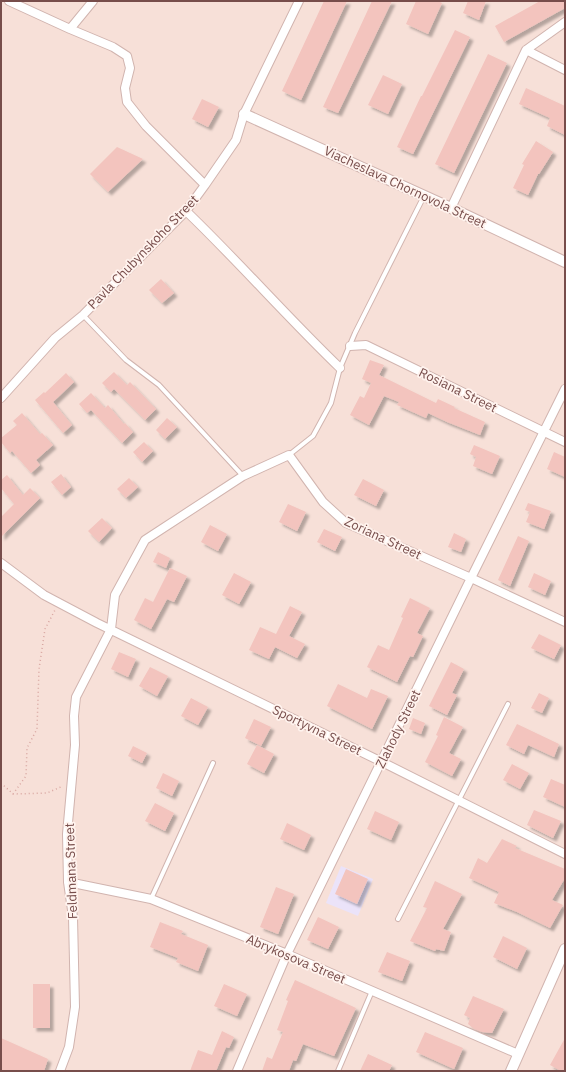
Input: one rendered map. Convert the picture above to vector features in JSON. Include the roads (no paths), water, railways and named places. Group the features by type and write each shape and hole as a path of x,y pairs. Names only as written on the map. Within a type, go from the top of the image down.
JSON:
{"street":[{"path":"9,1 113,47 127,56 130,68 125,88 127,102 146,126 205,185"},
{"path":"70,29 93,1"},
{"name":"Pavla Chubynskoho Street","path":"1,398 55,338 83,315 186,211 236,140 244,114 299,1"},
{"path":"451,208 526,50 565,22"},
{"path":"526,50 565,70"},
{"name":"Viacheslava Chornovola Street","path":"244,114 424,195 565,262"},
{"path":"186,211 229,253 340,368"},
{"name":"Rosiana Street","path":"350,346 366,345 565,442"},
{"name":"Zlahody Street","path":"237,1071 288,954 471,578 565,389"},
{"path":"111,629 115,595 145,540 243,476 289,455"},
{"name":"Zoriana Street","path":"289,455 323,502 346,523 471,578 565,622"},
{"name":"Sportyvna Street","path":"1,563 44,595 59,603 565,854"},
{"name":"Feldmana Street","path":"60,1071 69,1046 75,1007 73,917 68,882 67,834 75,745 74,716 76,697 111,629"},
{"name":"Abrykosova Street","path":"68,882 151,899 288,954 518,1054"},
{"path":"511,1071 565,949"}],"lane":[{"path":"289,455 313,436 331,403 340,368 424,195"},
{"path":"83,315 126,360 159,385 243,476"},
{"path":"398,919 508,704"},
{"path":"151,899 213,763"},
{"path":"338,1071 372,991"}]}
